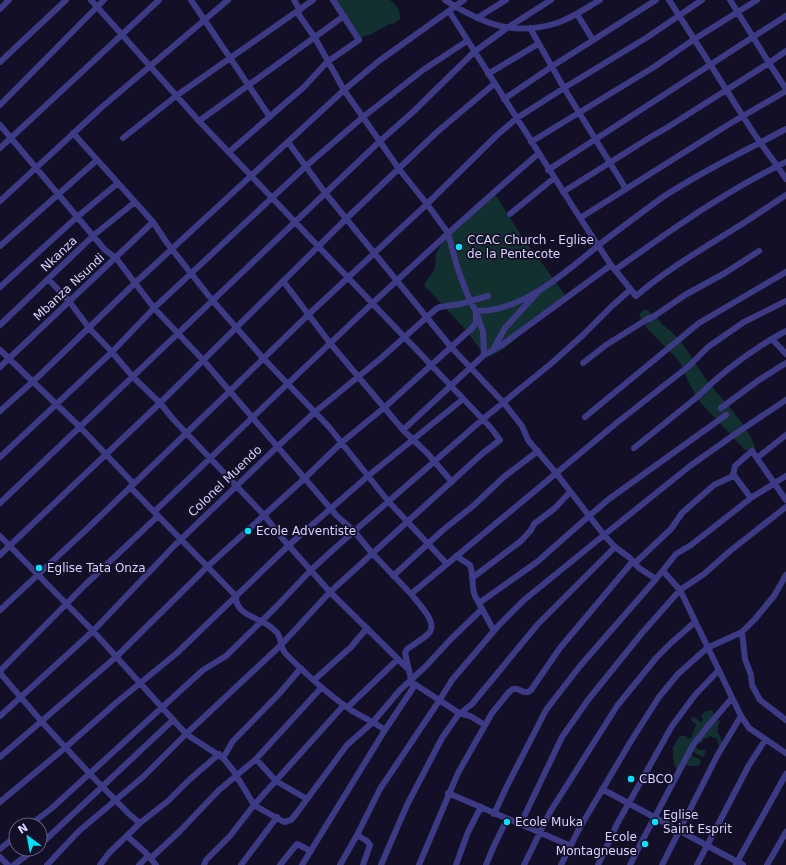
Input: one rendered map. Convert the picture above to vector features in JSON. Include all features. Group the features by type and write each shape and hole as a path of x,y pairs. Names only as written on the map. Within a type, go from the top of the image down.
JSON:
{"street":[{"path":"0,9 9,0"},
{"path":"0,62 66,0"},
{"path":"46,865 79,831 143,777 186,734 281,645 330,592 484,453 499,442 499,438 483,419 199,121 91,0"},
{"path":"0,105 104,0"},
{"path":"0,148 159,0"},
{"path":"191,0 270,117"},
{"path":"0,201 73,133 228,0"},
{"path":"294,0 298,11 344,90 379,142 448,233 458,270 470,301 476,311 483,332 484,355"},
{"path":"123,138 176,96 313,0"},
{"path":"230,152 304,87 327,62 359,40 333,0"},
{"path":"444,0 477,18 493,25 507,28 530,28 558,23 577,14 600,0"},
{"path":"0,411 135,283 344,90 379,61 464,0"},
{"path":"477,18 506,0"},
{"path":"0,503 212,300 326,194 379,142 414,111 474,52 507,28 551,0"},
{"path":"504,99 656,0"},
{"path":"669,0 710,65 786,179"},
{"path":"0,610 132,486 347,277 427,204 496,136 517,118 604,64 702,0"},
{"path":"580,218 786,90 730,0"},
{"path":"531,142 654,67 757,0"},
{"path":"449,11 548,170 598,246 636,296 688,256 735,229 786,195"},
{"path":"577,14 593,40"},
{"path":"199,121 344,16"},
{"path":"548,170 786,16"},
{"path":"530,28 551,67 626,189"},
{"path":"0,457 112,352 154,308 305,167 363,117 423,70 467,41"},
{"path":"488,74 538,44"},
{"path":"563,192 786,51"},
{"path":"0,555 160,403 318,246 437,132 494,84"},
{"path":"0,125 59,193 105,250 116,258 154,308 203,360 330,509 354,531 372,553 411,594 431,620 429,633 407,649 405,653 413,688 385,730 302,865"},
{"path":"476,311 488,311 499,308 541,289 568,271 598,246 664,197 786,129"},
{"path":"73,133 153,222 190,274 212,300 315,412 388,501 447,564"},
{"path":"288,142 326,194 451,347 503,402 522,426 528,440 556,473 604,535 615,547 656,579"},
{"path":"140,823 129,814 90,774 42,722 0,672 211,458 288,383 448,233 538,154"},
{"path":"0,246 98,160"},
{"path":"403,430 484,355 513,338 613,267 683,222 786,162"},
{"path":"510,214 554,178"},
{"path":"0,286 77,217 118,183"},
{"name":"Nkanza","path":"0,325 94,235 135,202"},
{"name":"Mbanza Nsundi","path":"0,366 153,222"},
{"path":"583,363 606,346 685,295 725,273 759,251"},
{"path":"585,417 699,323 786,272"},
{"path":"48,279 69,301 89,328 133,377 160,403 173,419 187,432 264,515 330,592 409,671"},
{"path":"283,281 330,343 403,430 435,462 452,482"},
{"path":"492,350 505,328 541,289"},
{"path":"40,817 90,774 203,670 226,656 311,570 354,531 503,402 553,362 630,290"},
{"name":"Colonel Muendo","path":"0,716 93,631 181,539 236,485 315,412 440,307 488,296"},
{"path":"411,594 619,421 689,366 722,337 744,322 786,301"},
{"path":"0,757 116,657 207,567 305,478 341,443 385,407 431,366 476,323 476,311"},
{"path":"634,448 696,398 704,389 735,363 772,338 786,331"},
{"path":"772,338 786,354"},
{"path":"0,350 80,427 106,455 156,514 236,596 239,609 260,621 265,622 278,634 284,652 321,688 346,706 385,730"},
{"path":"721,408 759,380 786,363"},
{"path":"0,802 177,653 289,545 330,509 368,476 463,399"},
{"path":"340,865 358,835 380,789 452,680 494,631 524,600 690,466 786,400"},
{"path":"0,536 67,603 186,734 221,756 236,775 254,805 284,822 291,820 347,745 373,722 400,690 412,681 481,606 537,562 589,516 726,415"},
{"path":"757,458 786,436"},
{"path":"419,865 458,773 492,713 513,689 524,692 531,690 560,648 634,562 671,529 682,513 714,485 733,474 735,466 752,450 786,500"},
{"path":"393,576 505,476 538,451"},
{"path":"733,474 751,498"},
{"path":"494,814 546,710 611,630 663,571 674,555 693,544 751,498 786,476"},
{"path":"472,578 521,541 531,530 534,524 555,508 570,492"},
{"path":"520,825 562,737 588,700 642,633 680,590 704,574 786,507"},
{"path":"381,865 410,798 442,738 459,713 472,704 538,624 580,584 615,547"},
{"path":"456,556 470,565 473,590 494,631"},
{"path":"663,571 680,590 718,671 741,716 749,728 786,753"},
{"path":"561,865 579,829 602,789 659,697 678,674 708,648 742,632 774,596 786,575"},
{"path":"524,865 553,807 617,706 656,658 695,622"},
{"path":"314,680 351,647 367,628"},
{"path":"742,632 745,657 751,675 752,686 760,700 786,720"},
{"path":"204,865 206,860 230,836 254,805 307,745 346,706 398,659"},
{"path":"100,865 109,853 140,823 168,801 189,780 221,756 233,741 279,694 301,668"},
{"path":"598,865 628,803 672,726 695,695 718,671"},
{"path":"412,681 439,701 459,713 470,716 485,725"},
{"path":"139,865 180,831 219,790 256,759 321,688"},
{"path":"630,865 693,745 732,698"},
{"path":"662,865 717,756 741,716"},
{"path":"48,837 173,720"},
{"path":"697,865 749,765 765,740"},
{"path":"256,759 276,781 307,799"},
{"path":"602,789 707,845 738,864 786,774"},
{"path":"448,794 570,846"},
{"path":"456,865 468,832 481,808"},
{"path":"242,865 276,817"},
{"path":"486,865 507,819"},
{"path":"767,865 786,832"},
{"path":"358,835 370,845 363,865"},
{"path":"127,836 156,865"},
{"path":"280,865 297,844 311,851"},
{"path":"0,857 8,865"},
{"path":"14,865 24,857"}],"green space":[{"path":"334,0 390,0 398,8 400,19 392,25 391,23 361,39"},
{"path":"495,194 521,235 568,299 529,327 499,352 486,357 464,328 424,285 433,272 436,261 435,256 442,243"},
{"path":"645,309 653,314 682,343 705,378 741,421 756,450 745,450 699,401 680,362 646,327 639,314"},
{"path":"712,710 716,719 720,721 717,731 721,738 721,746 719,746 717,739 710,736 706,739 704,738 702,742 694,746 699,750 706,751 703,757 693,752 691,754 700,759 701,764 698,766 688,766 685,763 677,769 675,768 673,757 674,751 672,750 680,736 686,736 689,739 691,738 696,725 691,718 694,717 701,722 703,719 701,716 704,712"}],"place":[{"name":"CCAC Church - Eglise de la Pentecote","path":"459,247"},
{"name":"Ecole Adventiste","path":"248,531"},
{"name":"Eglise Tata Onza","path":"39,568"},
{"name":"CBCO","path":"631,779"},
{"name":"Ecole Muka","path":"507,822"},
{"name":"Eglise Saint Esprit","path":"655,822"},
{"name":"Ecole Montagneuse","path":"645,844"}]}
